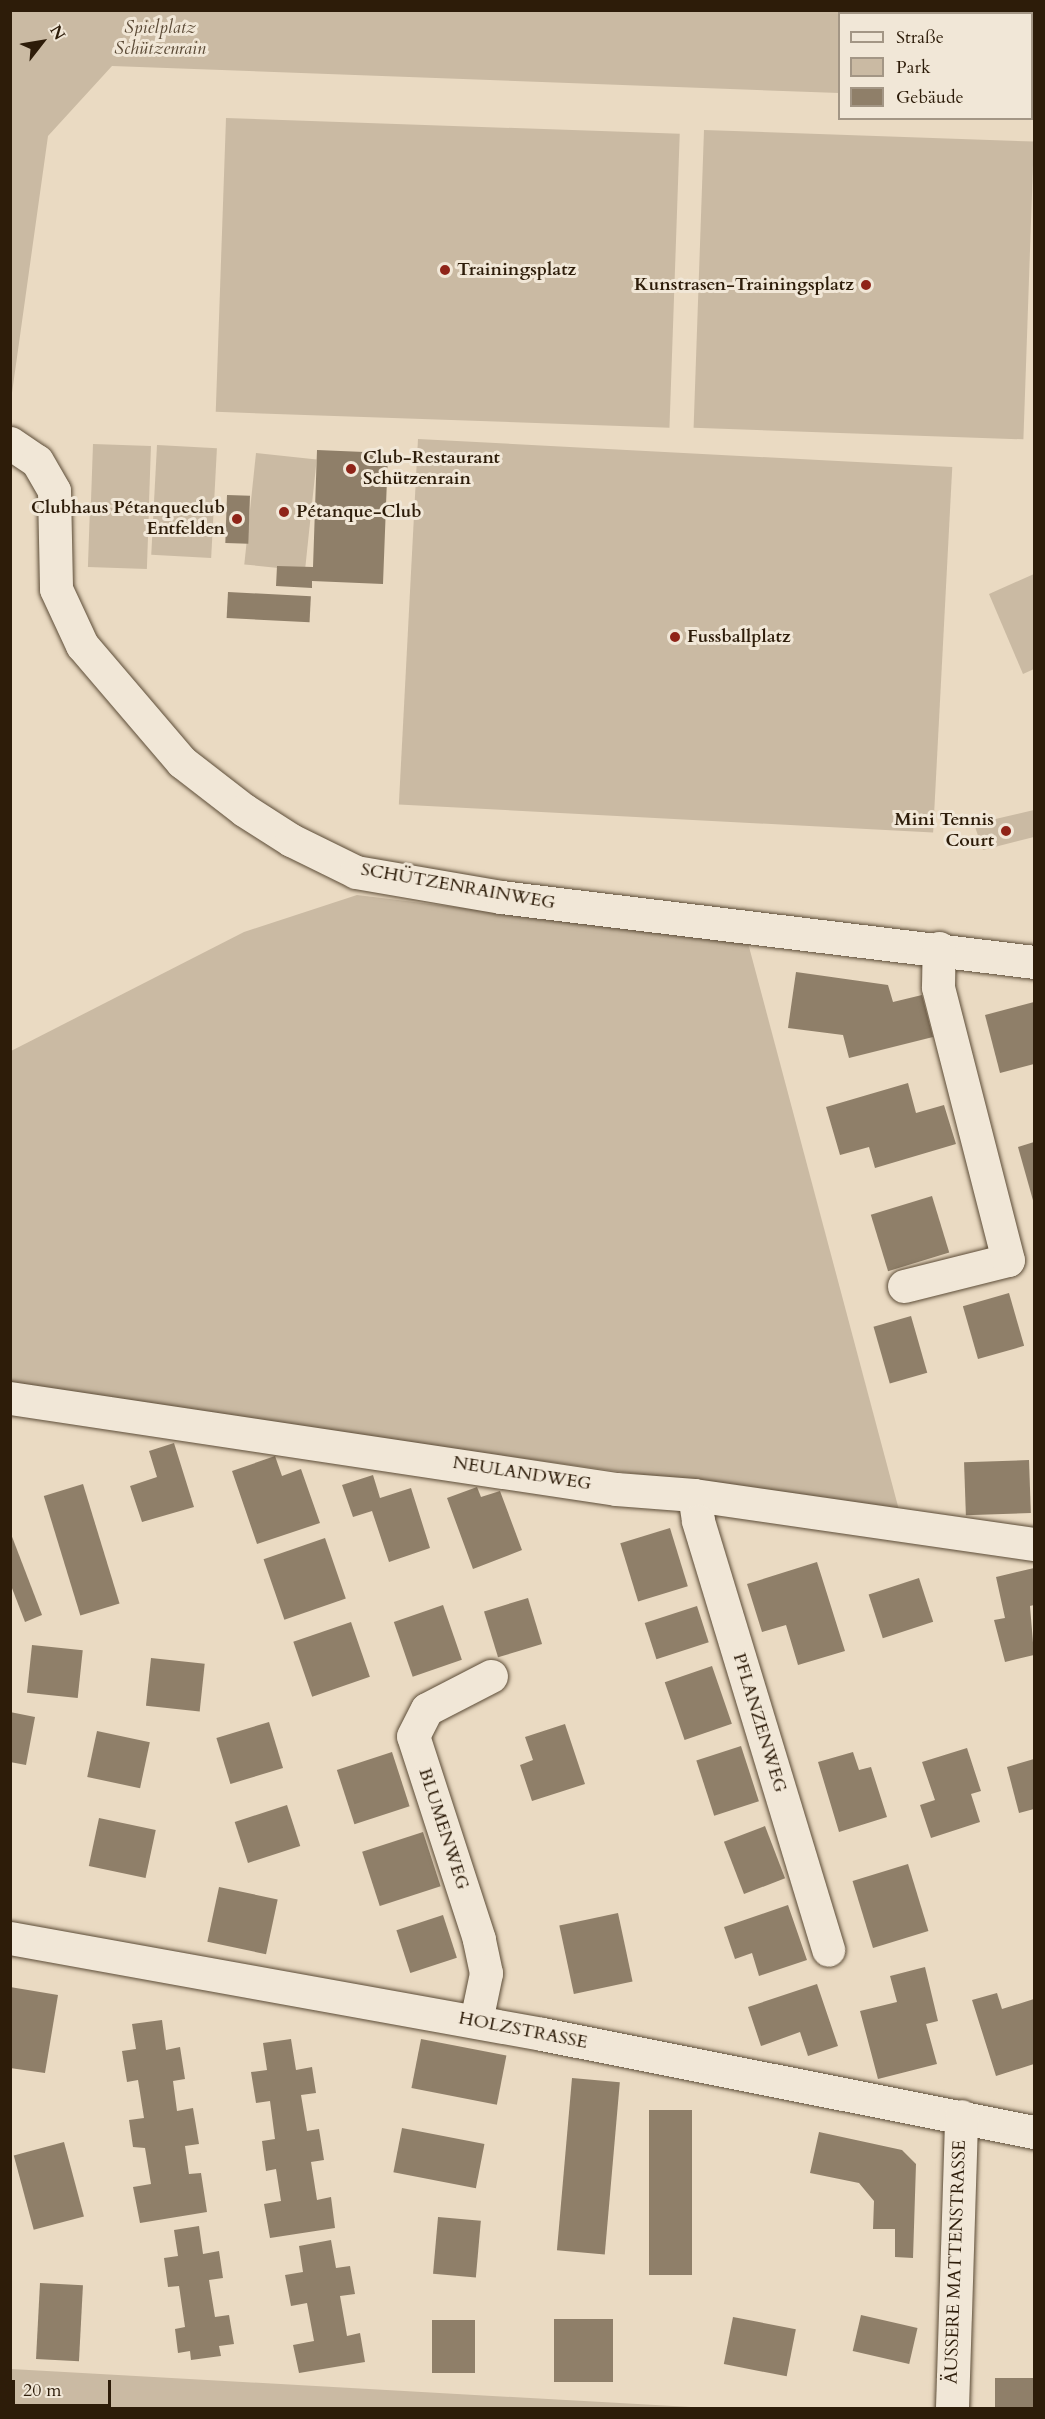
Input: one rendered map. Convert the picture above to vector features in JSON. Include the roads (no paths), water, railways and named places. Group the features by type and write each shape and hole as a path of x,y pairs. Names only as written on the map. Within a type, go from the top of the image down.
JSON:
{"street":[{"name":"SCHÜTZENRAINWEG","path":"10,443 37,461 54,491 56,589 82,645 182,762 244,810 291,840 356,872 501,897 939,948 1035,962"},
{"path":"904,1286 1008,1260 938,987 939,948"},
{"name":"NEULANDWEG","path":"10,1398 616,1489 694,1495 1035,1544"},
{"name":"PFLANZENWEG","path":"694,1495 701,1532 828,1950"},
{"name":"BLUMENWEG","path":"476,2021 486,1973 479,1939 413,1736 427,1709 491,1676"},
{"name":"HOLZSTRASSE","path":"10,1938 476,2021 1035,2132"},
{"name":"ÄUSSERE MATTENSTRASSE","path":"952,2409 961,2116"}],"place":[{"name":"Trainingsplatz","path":"445,270"},
{"name":"Kunstrasen-Trainingsplatz","path":"866,285"},
{"name":"Club-Restaurant Schützenrain","path":"351,469"},
{"name":"Pétanque-Club","path":"284,512"},
{"name":"Clubhaus Pétanqueclub Entfelden","path":"237,519"},
{"name":"Fussballplatz","path":"675,637"},
{"name":"Mini Tennis Court","path":"1006,831"}],"park label":[{"name":"Spielplatz Schützenrain","path":"160,39"}]}
